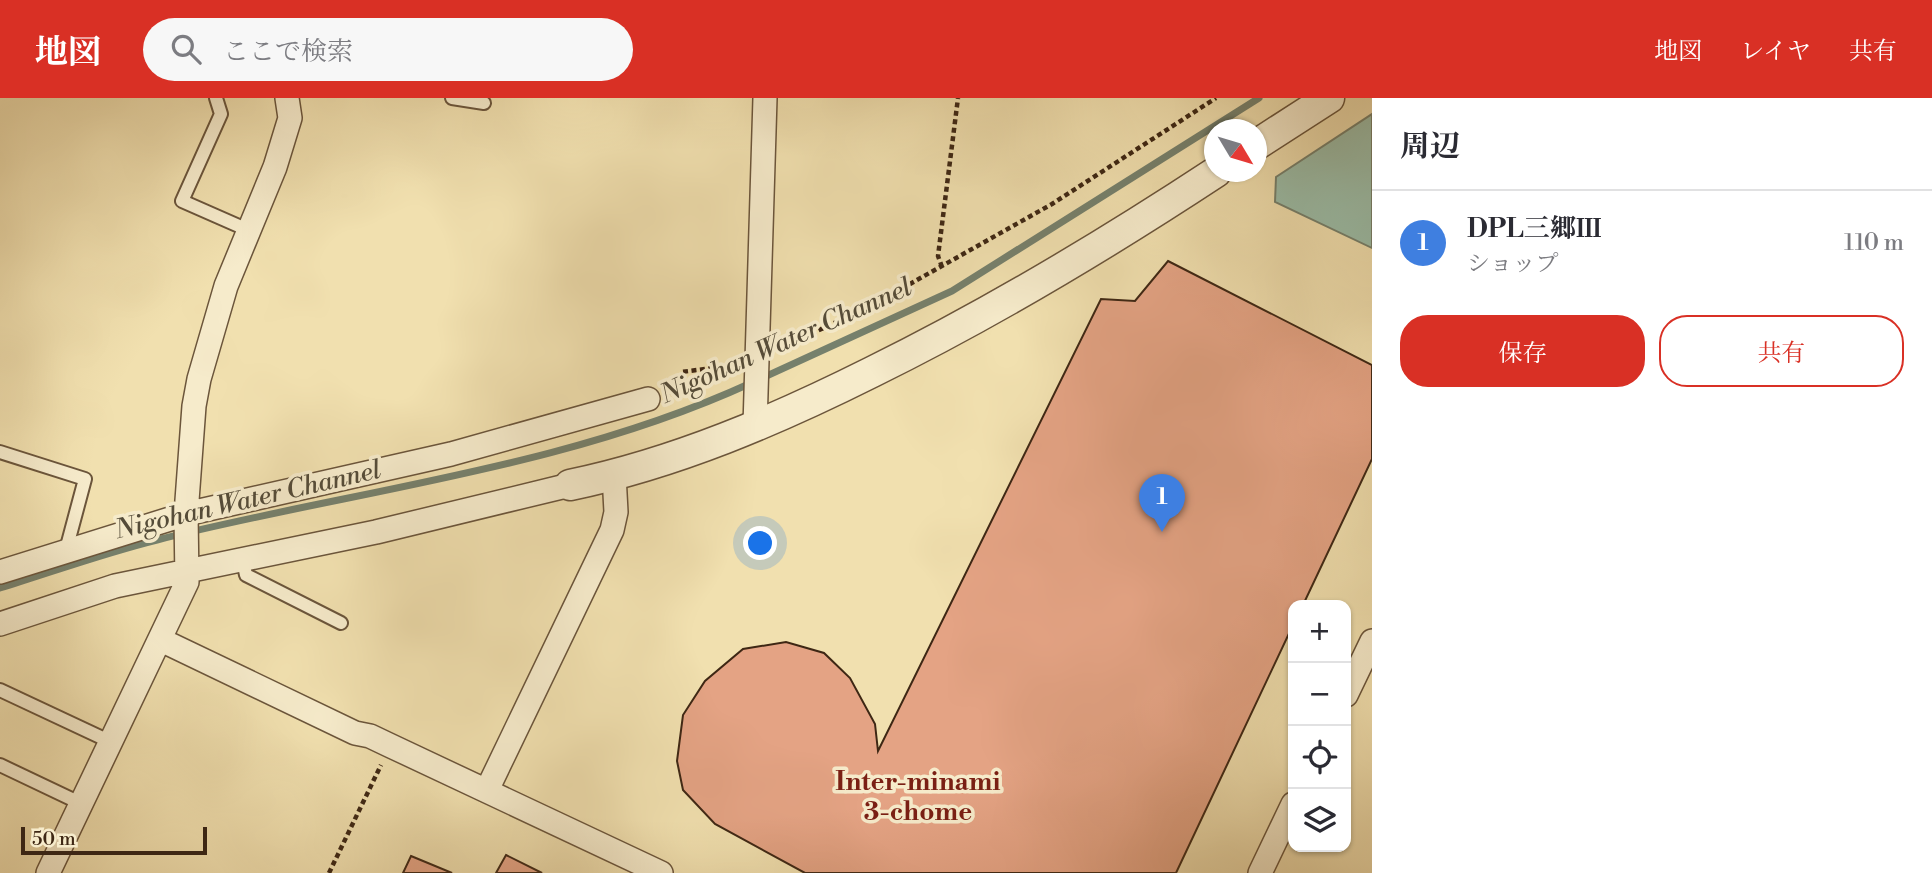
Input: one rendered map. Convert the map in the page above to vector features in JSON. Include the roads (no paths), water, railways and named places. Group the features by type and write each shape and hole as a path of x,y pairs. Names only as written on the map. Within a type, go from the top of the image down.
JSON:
{"street":[{"path":"48,873 187,583 189,573 186,514 194,406 199,379 226,286 275,167 290,118 287,98"},
{"path":"755,426 765,98"},
{"path":"1267,138 1329,98"},
{"path":"0,624 115,586 243,561 614,475 704,447 908,354 1038,284 1204,180"},
{"path":"0,572 186,514 451,454 648,400"},
{"path":"486,790 612,530 616,512 614,475"},
{"path":"161,640 355,733 370,736 661,873"},
{"path":"1351,685 1372,641"},
{"path":"1260,873 1288,814"}],"lane":[{"path":"216,98 221,114 183,201 248,230"},
{"path":"452,98 484,103"},
{"path":"0,452 85,479 66,550"},
{"path":"243,561 246,575 341,623"},
{"path":"0,690 111,742"},
{"path":"0,765 82,804"}],"waterway":[{"name":"Nigohan Water Channel","path":"762,378 952,291 1259,98"},
{"name":"Nigohan Water Channel","path":"0,588 157,540 458,475 607,437 680,412 751,383"}],"place":[{"name":"DPL三郷Ⅲ","path":"1162,532"}],"district":[{"name":"Inter-minami 3-chome","path":"918,797"}]}
